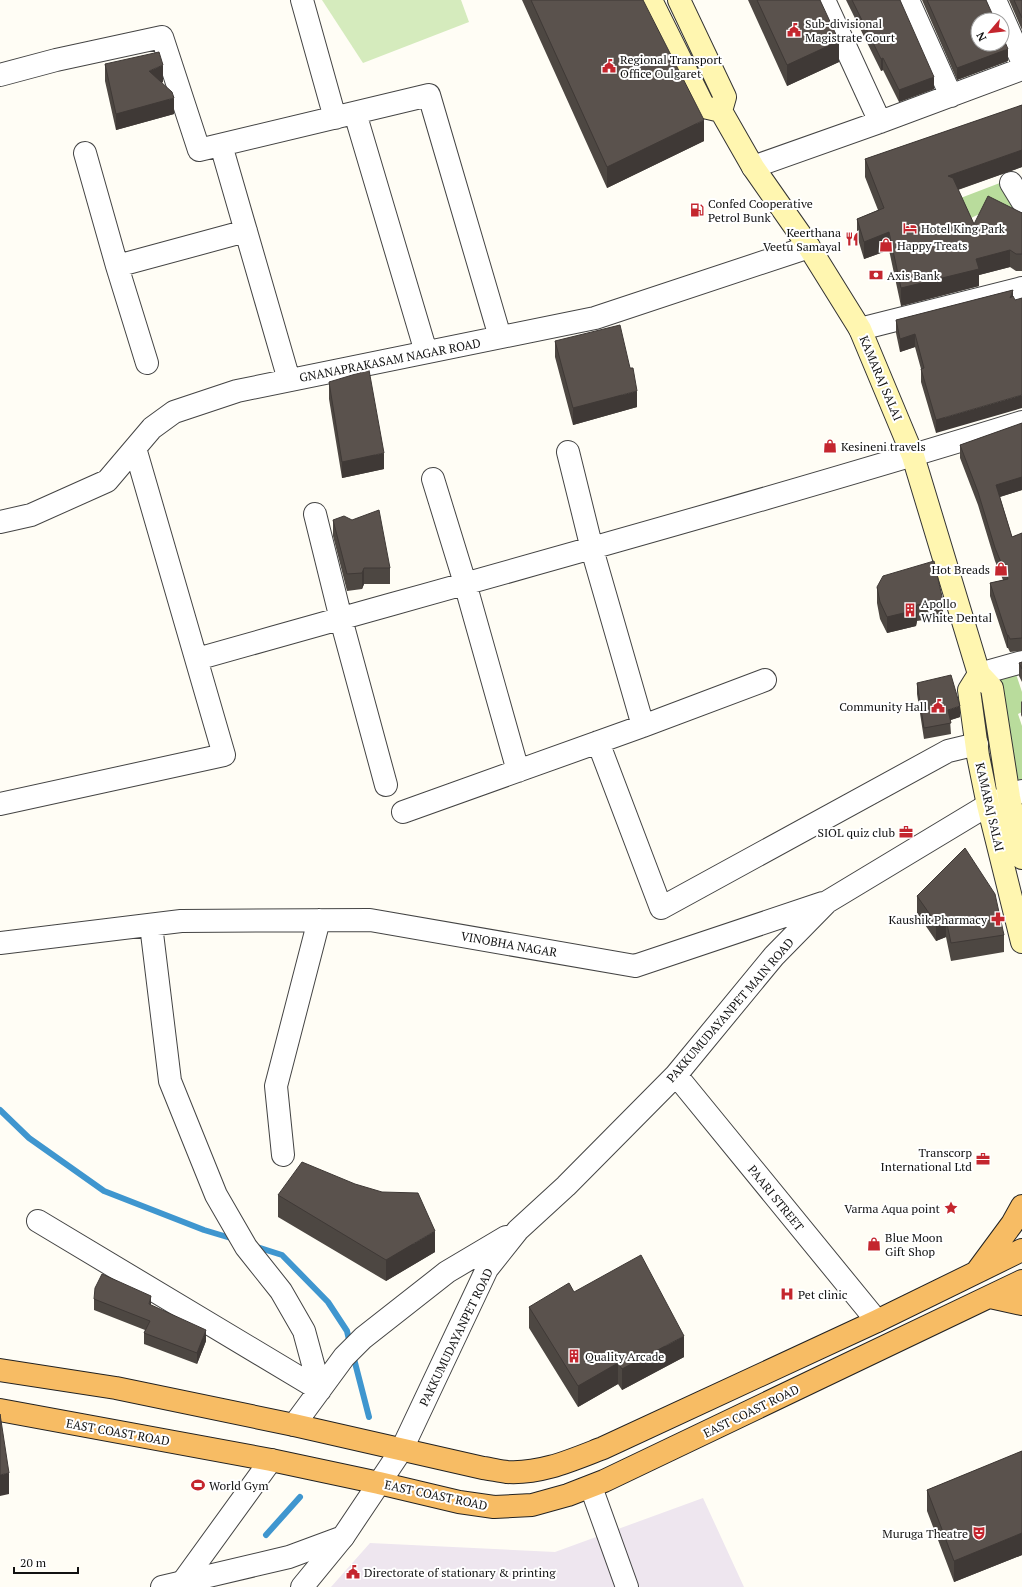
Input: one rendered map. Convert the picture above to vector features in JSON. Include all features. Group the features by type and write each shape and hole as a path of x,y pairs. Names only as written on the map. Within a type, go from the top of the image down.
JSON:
{"highway":[{"path":"977,1272 1012,1224 1022,1206"},
{"path":"0,1370 116,1388 294,1424 507,1472 530,1471 562,1464 603,1448 877,1321 1022,1250"},
{"name":"EAST COAST ROAD","path":"0,1410 271,1460 459,1502 494,1507 532,1505 591,1487 1022,1281"},
{"path":"990,1297 1022,1304"}],"main road":[{"path":"651,0 704,107 721,111 726,97 679,0"},
{"name":"KAMARAJ SALAI","path":"721,111 753,167 809,247 860,328 913,456 979,674 992,688 1015,794 1022,858"},
{"name":"KAMARAJ SALAI","path":"979,674 969,690 977,744 988,805 1022,942"}],"street":[{"path":"302,0 345,115 426,352"},
{"path":"824,0 880,122"},
{"path":"908,0 951,96"},
{"path":"995,0 1022,62"},
{"path":"0,75 56,60 162,37 199,150 429,95 500,337"},
{"path":"753,167 1022,69"},
{"path":"220,145 289,380"},
{"path":"85,153 117,266 147,363"},
{"path":"117,266 246,231"},
{"name":"GNANAPRAKASAM NAGAR ROAD","path":"0,522 31,515 106,481 152,428 174,412 237,391 595,318 809,247"},
{"path":"860,328 1022,288"},
{"path":"197,659 465,583 592,549 913,456 1022,422"},
{"path":"0,804 224,755 135,448"},
{"path":"568,452 592,549 643,726"},
{"path":"433,479 465,583 518,771"},
{"path":"315,514 341,619 386,785"},
{"path":"979,674 1022,662"},
{"path":"403,812 643,726 765,680"},
{"path":"598,742 661,908 948,751 977,744"},
{"name":"PAKKUMUDAYANPET MAIN ROAD","path":"518,1230 566,1186 676,1075 774,956 827,902 988,805 1015,794"},
{"name":"VINOBHA NAGAR","path":"1,940 181,921 370,920 635,966 827,902"},
{"path":"283,1155 276,1086 319,920"},
{"path":"151,925 170,1081 216,1195 246,1247 281,1291 304,1331 320,1390"},
{"name":"PAARI STREET","path":"676,1075 877,1321"},
{"path":"38,1222 320,1390"},
{"path":"294,1424 344,1357 360,1341 447,1272 518,1230"},
{"name":"PAKKUMUDAYANPET ROAD","path":"302,1587 343,1537 402,1449 487,1269 518,1230"},
{"path":"175,1586 271,1460"},
{"path":"591,1487 627,1587"},
{"path":"175,1586 289,1557 343,1537"}],"shaded area":[{"path":"703,1498 744,1587 331,1587 370,1543 555,1552"}],"green space":[{"path":"322,0 461,0 469,22 363,63"},
{"path":"1005,181 1022,210 1022,225 990,209 971,218 958,199"},
{"path":"1014,668 1022,692 1022,712 1018,714 1022,726 1022,786 1016,789 996,673"}],"building":[{"name":"Regional Transport Office Oulgaret","path":"531,0 643,0 704,120 607,167"},
{"name":"Sub-divisional Magistrate Court","path":"757,0 820,0 839,41 787,65"},
{"path":"852,0 900,0 934,77 899,90 883,58 881,59"},
{"path":"927,0 986,0 991,12 970,12 970,52 1000,52 957,68"},
{"path":"1014,0 1022,0 1022,18"},
{"path":"159,52 163,65 149,71 172,92 174,98 116,114 105,64"},
{"path":"1022,105 1022,150 948,176 953,178 974,224 988,196 1022,213 1022,254 1016,254 1010,250 976,259 979,269 901,288 889,232 864,242 857,219 884,208 865,159"},
{"path":"1013,290 1010,298 1013,296 1015,300 1022,298 1022,395 936,420 921,369 924,368 915,334 900,339 896,320"},
{"path":"620,325 630,368 633,368 637,391 573,408 555,341"},
{"path":"369,370 384,453 342,462 329,382"},
{"path":"1022,423 1022,477 996,485 1012,537 1022,533 1022,638 1010,639 1007,635 990,583 1008,579 995,548 978,492 960,445"},
{"path":"379,510 390,568 364,568 362,573 347,574 333,520 344,516 352,520"},
{"path":"934,561 943,601 917,605 916,610 887,617 880,602 877,587 883,576"},
{"path":"1022,662 1022,669 1019,663"},
{"name":"Community Hall","path":"951,675 960,706 948,710 951,723 924,728 917,683"},
{"path":"965,848 995,894 1004,935 951,943 946,919 936,923 917,896"},
{"path":"302,1162 355,1184 382,1192 418,1193 435,1231 386,1260 278,1195"},
{"path":"641,1255 684,1336 622,1369 618,1363 578,1386 529,1307 569,1283 574,1292"},
{"path":"102,1274 151,1296 149,1304 206,1330 197,1353 144,1333 150,1321 94,1299 95,1288"},
{"path":"0,1414 9,1473 0,1475"},
{"name":"Muruga Theatre","path":"1022,1451 1022,1533 954,1561 927,1490"}],"waterway":[{"path":"0,1110 29,1138 104,1191 204,1230 234,1239"},
{"path":"254,1246 282,1255 328,1302 347,1331 350,1344"},
{"path":"353,1355 369,1417"},
{"path":"266,1535 300,1497"}],"place":[{"name":"Sub-divisional Magistrate Court","path":"794,30"},
{"name":"Regional Transport Office Oulgaret","path":"609,66"},
{"name":"Confed Cooperative Petrol Bunk","path":"697,210"},
{"name":"Hotel King Park","path":"910,228"},
{"name":"Keerthana Veetu Samayal","path":"852,239"},
{"name":"Happy Treats","path":"886,245"},
{"name":"Axis Bank","path":"876,275"},
{"name":"Kesineni travels","path":"830,446"},
{"name":"Hot Breads","path":"1001,569"},
{"name":"Apollo White Dental","path":"910,610"},
{"name":"Community Hall","path":"938,706"},
{"name":"SIOL quiz club","path":"906,832"},
{"name":"Kaushik Pharmacy","path":"998,919"},
{"name":"Transcorp International Ltd","path":"983,1159"},
{"name":"Varma Aqua point","path":"951,1208"},
{"name":"Blue Moon Gift Shop","path":"874,1244"},
{"name":"Pet clinic","path":"787,1294"},
{"name":"Quality Arcade","path":"574,1356"},
{"name":"World Gym","path":"198,1485"},
{"name":"Muruga Theatre","path":"979,1533"},
{"name":"Directorate of stationary & printing","path":"353,1572"}]}
